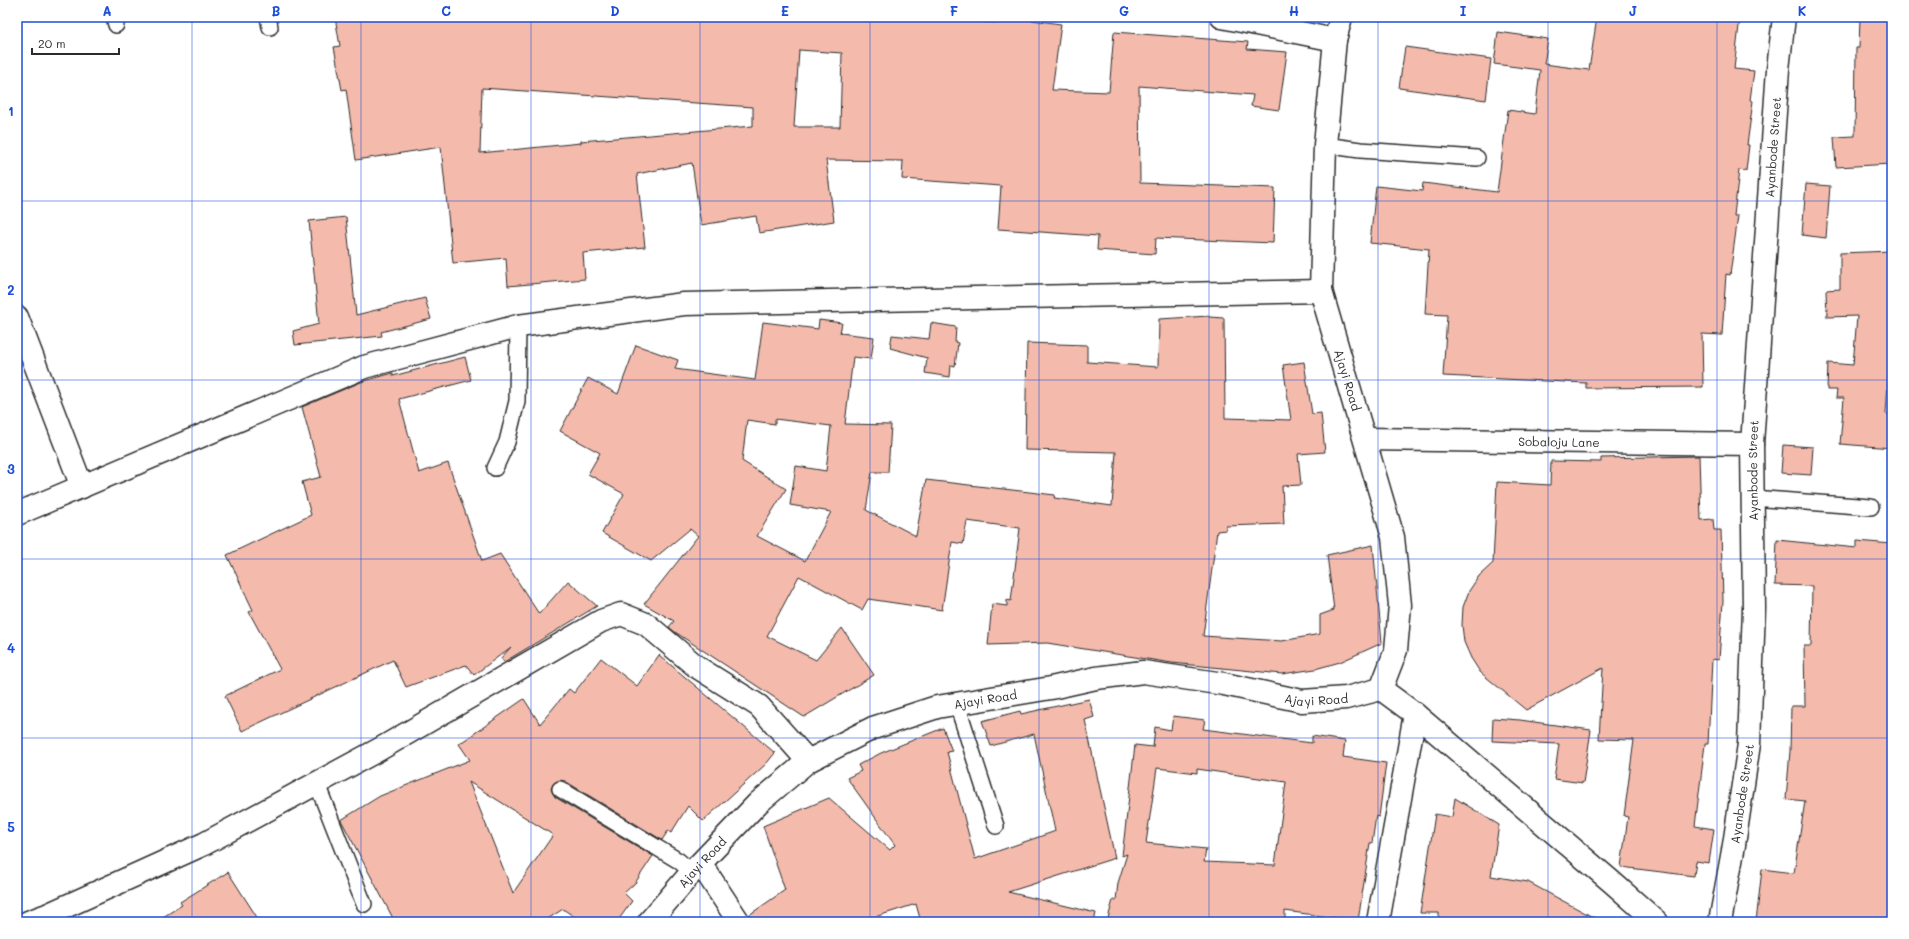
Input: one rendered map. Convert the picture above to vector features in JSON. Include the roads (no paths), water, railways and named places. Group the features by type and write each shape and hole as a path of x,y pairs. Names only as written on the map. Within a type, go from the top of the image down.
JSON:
{"street":[{"path":"1222,17 1335,40"},
{"name":"Ajayi Road","path":"649,922 696,868 758,803 808,761 873,728 937,707 1051,688 1096,678 1143,672 1224,684 1302,701 1346,698 1381,689 1396,650 1400,605 1392,537 1365,439 1321,291 1324,145 1335,40 1340,17"},
{"name":"Ayanbode Street","path":"1720,922 1734,845 1749,744 1754,608 1752,444 1777,77 1784,17"},
{"path":"17,514 364,368 518,326 684,304 1321,291"},
{"path":"17,317 82,487"},
{"name":"Sobaloju Lane","path":"1365,439 1752,444"},
{"path":"28,922 47,915 204,844 380,749 601,621 621,614 646,624 696,667 759,706 808,761"},
{"path":"1381,689 1415,714 1657,922"},
{"path":"1378,922 1415,714"},
{"path":"696,868 739,922"}],"lane":[{"path":"1324,145 1477,158"},
{"path":"494,468 507,442 517,401 518,326"},
{"path":"1753,498 1871,507"},
{"path":"957,704 996,826"},
{"path":"316,784 364,904"},
{"path":"560,789 679,861 696,868"}]}
